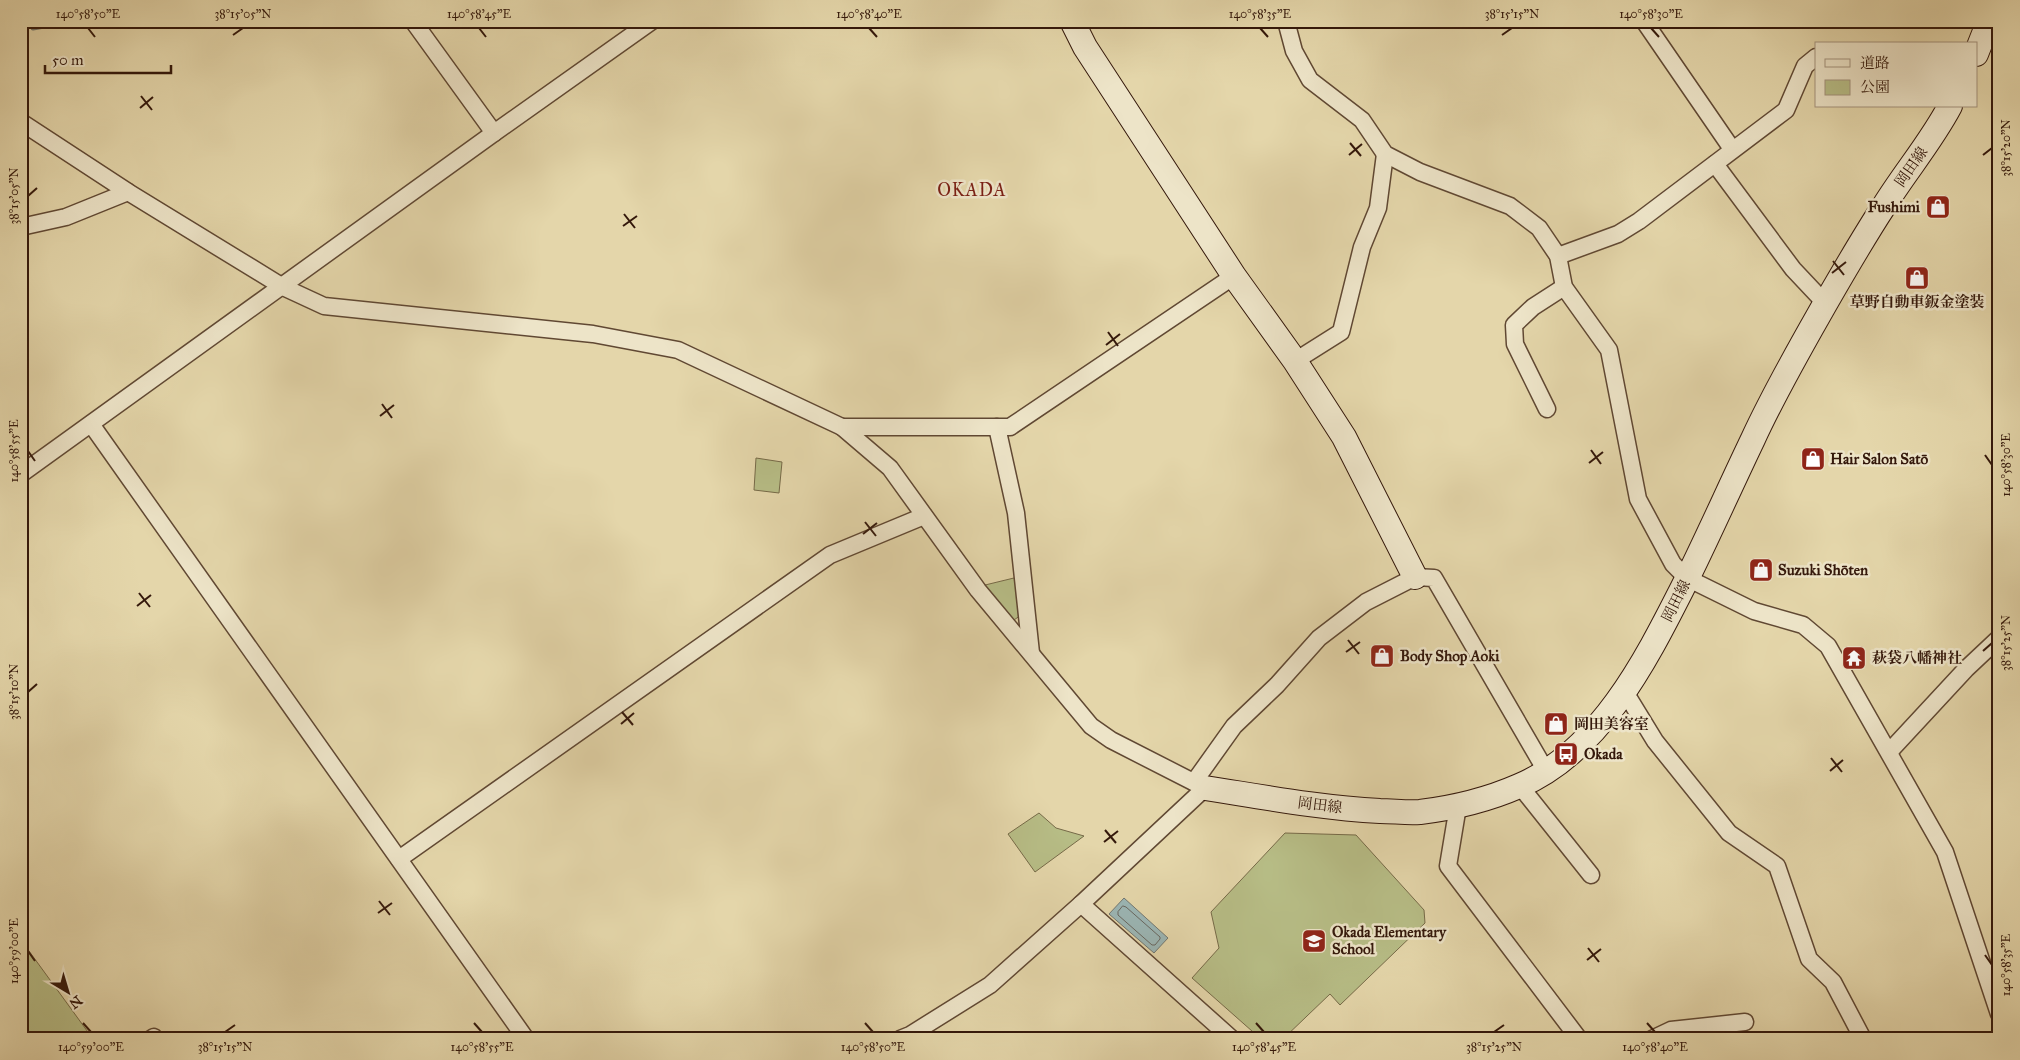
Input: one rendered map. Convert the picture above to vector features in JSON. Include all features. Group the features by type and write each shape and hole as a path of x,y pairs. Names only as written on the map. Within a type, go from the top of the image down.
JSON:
{"street":[{"path":"413,21 494,133"},
{"path":"21,474 652,21"},
{"path":"1072,21 1085,47 1234,276 1296,361 1344,436 1415,577"},
{"path":"1286,21 1294,51 1310,80 1362,120 1385,154 1420,172 1510,206 1539,228 1558,256 1564,287 1609,350 1638,499 1673,564 1687,578 1754,611 1803,625 1828,646 1945,852 1999,1014"},
{"path":"1644,21 1732,150"},
{"path":"1978,49 1989,21"},
{"path":"1558,256 1618,234 1786,110 1806,66 1815,58"},
{"name":"岡田線","path":"1199,785 1310,804 1363,810 1417,812 1458,806 1520,786 1546,771 1570,753 1590,734 1625,692 1653,646 1755,435 1826,303 1884,206 1949,108"},
{"path":"21,122 128,192 283,287 324,306 593,334 678,350 842,427 890,468 978,590 1091,726 1111,740 1199,785"},
{"path":"1296,361 1341,332 1362,246 1378,208 1385,154"},
{"path":"1715,164 1793,268 1826,303"},
{"path":"21,227 66,217 128,192"},
{"path":"842,427 1010,427 1234,276"},
{"path":"1547,409 1515,344 1514,325 1533,307 1564,287"},
{"path":"91,424 526,1039"},
{"path":"996,427 1016,513 1030,653"},
{"path":"399,859 830,555 924,516"},
{"path":"900,1039 910,1035 990,985 1081,904 1199,785 1234,726 1278,685 1319,638 1366,602 1415,577 1434,578 1546,771"},
{"path":"1888,752 1966,669 1999,638"},
{"path":"1625,692 1655,741 1729,833 1777,866 1809,959 1832,982 1863,1039"},
{"path":"1520,786 1591,875"},
{"path":"1458,806 1448,866 1579,1039"},
{"path":"1081,904 1232,1039"},
{"path":"1652,1039 1671,1030 1744,1022"},
{"path":"151,1039 154,1037 155,1039"}],"green space":[{"path":"756,458 782,462 779,493 754,490"},
{"path":"1018,577 1021,615 1014,620 981,586"},
{"path":"1039,813 1056,828 1084,836 1035,872 1008,834"},
{"path":"1285,833 1356,835 1424,910 1425,923 1340,1005 1330,994 1283,1039 1261,1039 1192,978 1219,948 1211,912"},
{"path":"21,940 93,1039 21,1039"}],"water":[{"path":"1124,898 1168,938 1154,953 1109,914"}],"waterway":[{"path":"33,28 72,21"}],"place":[{"name":"Fushimi","path":"1938,207"},
{"name":"草野自動車鈑金塗装","path":"1917,278"},
{"name":"Hair Salon Satō","path":"1813,459"},
{"name":"Suzuki Shōten","path":"1761,570"},
{"name":"Body Shop Aoki","path":"1382,656"},
{"name":"萩袋八幡神社","path":"1854,658"},
{"name":"岡田美容室","path":"1556,724"},
{"name":"Okada","path":"1566,754"},
{"name":"Okada Elementary School","path":"1314,941"}],"district":[{"name":"OKADA","path":"972,190"}]}
